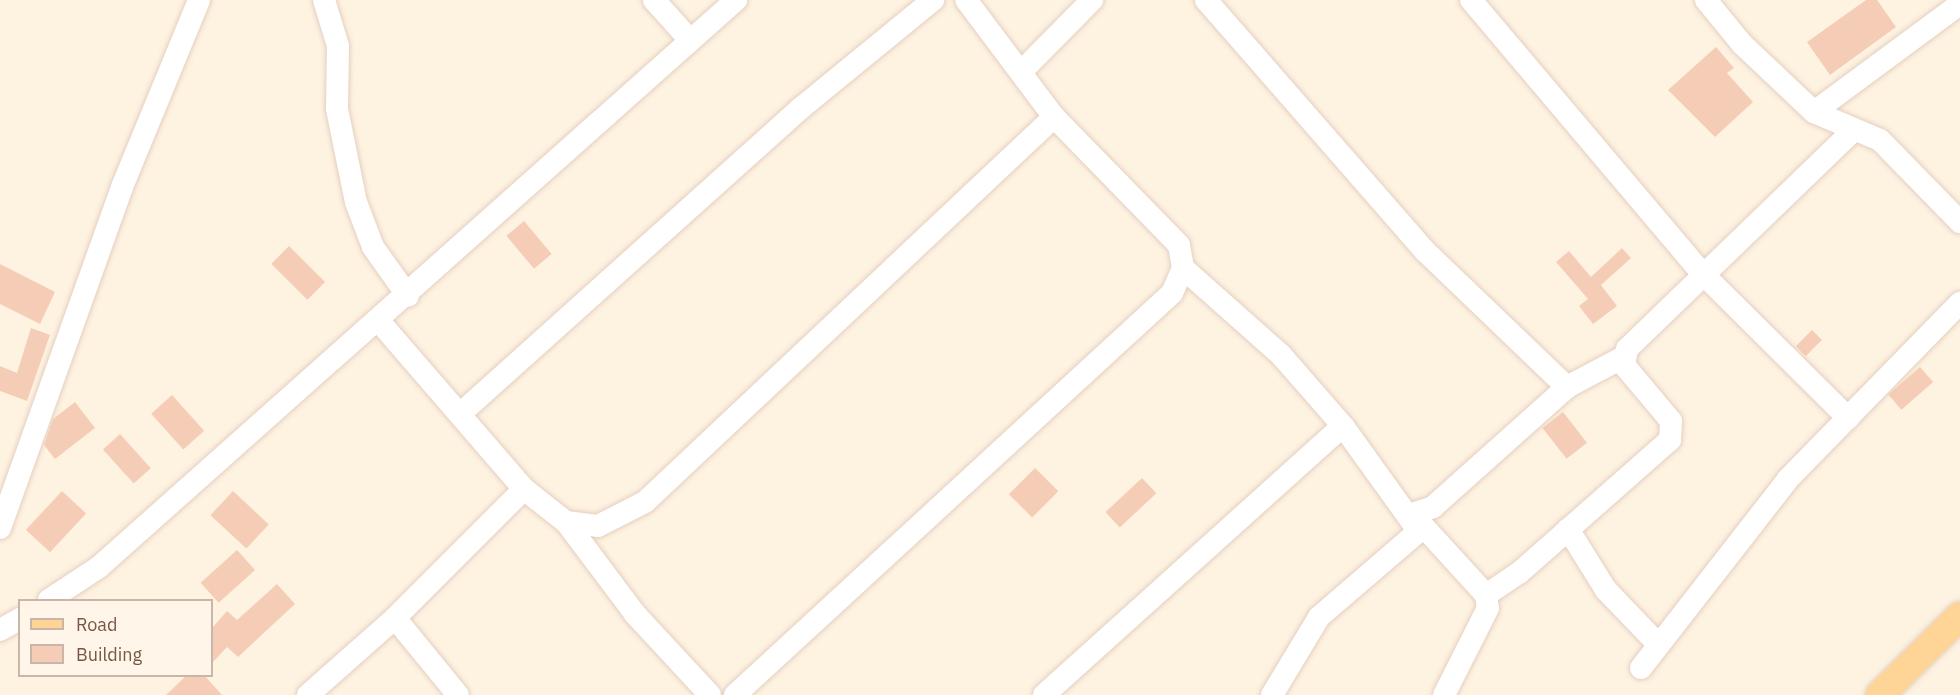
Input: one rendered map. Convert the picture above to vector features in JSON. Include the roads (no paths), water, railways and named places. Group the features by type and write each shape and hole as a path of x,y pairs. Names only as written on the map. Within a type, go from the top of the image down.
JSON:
{"main road":[{"path":"1880,695 1960,616"}],"street":[{"path":"0,528 122,187 199,0"},
{"path":"324,0 338,46 336,109 356,202 373,247 408,296"},
{"path":"654,0 690,40"},
{"path":"51,599 99,567 408,296 736,0"},
{"path":"460,414 801,108 933,0"},
{"path":"735,695 1172,293 1183,267 1179,245 1054,117 1022,71 966,0"},
{"path":"1022,71 1092,0"},
{"path":"1206,0 1425,251 1567,387"},
{"path":"1471,0 1702,273 1848,418"},
{"path":"1706,0 1742,44 1814,112 1853,130"},
{"path":"1814,112 1954,4"},
{"path":"566,522 598,526 645,502 1054,117"},
{"path":"1272,695 1319,617 1415,523 1567,387 1622,358 1702,273 1853,130 1862,128 1952,200 1960,222"},
{"path":"1183,267 1264,338 1343,426 1415,523 1486,595 1488,608 1444,695"},
{"path":"1641,668 1788,478 1960,303"},
{"path":"378,321 524,489 566,522 635,614 710,695"},
{"path":"1486,595 1568,529 1670,440 1674,430 1622,358"},
{"path":"1044,695 1137,617 1343,426"},
{"path":"308,695 395,618 524,489"},
{"path":"1568,529 1606,590 1659,645"},
{"path":"395,618 458,695"},
{"path":"0,630 18,620"}]}
